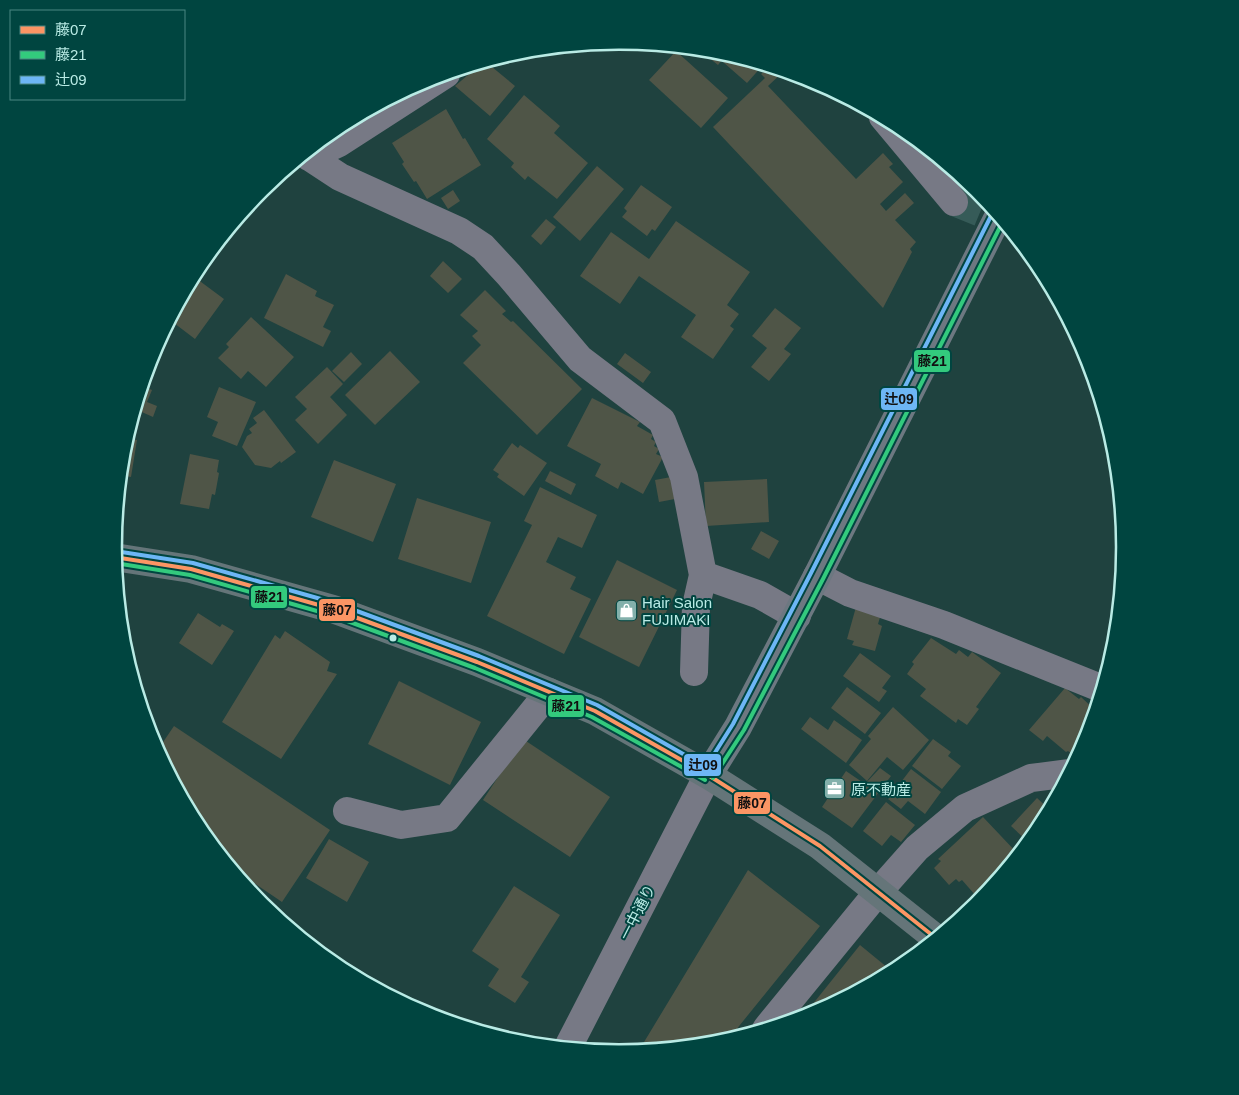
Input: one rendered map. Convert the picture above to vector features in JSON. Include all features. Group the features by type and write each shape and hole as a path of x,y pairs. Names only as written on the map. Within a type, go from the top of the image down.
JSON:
{"highway":[{"path":"122,558 191,569 333,609 477,662 595,711 708,775 820,846 932,934"}],"main road":[{"path":"708,775 738,727 797,616 996,221"}],"street":[{"path":"320,151 339,143 415,94"},
{"path":"899,136 954,202"},
{"path":"310,158 340,177 459,231 483,247 509,274 580,359 662,421 684,477 703,575 696,606 694,672"},
{"path":"703,575 760,595 797,616"},
{"path":"817,576 850,593 944,625 1097,687"},
{"path":"348,811 401,825 447,818 549,692"},
{"path":"774,1021 878,892 917,848 964,808 1031,778 1063,774"},
{"name":"一中通り","path":"570,1042 708,775"}],"building":[{"path":"674,53 679,54 728,98 701,128 649,80"},
{"path":"710,59 721,61 718,65"},
{"path":"723,62 748,67 759,70 747,83"},
{"path":"492,67 515,86 490,116 455,86 470,73"},
{"path":"764,72 779,76 768,86 856,179 883,153 893,164 889,167 903,182 880,204 886,211 905,193 914,203 895,220 916,242 910,249 912,252 883,308 713,127 765,78 761,74"},
{"path":"524,95 560,126 554,133 588,163 557,199 528,176 525,180 511,167 514,163 487,139"},
{"path":"446,109 481,165 427,199 416,181 414,182 402,164 404,162 392,143"},
{"path":"597,166 624,189 580,241 553,217"},
{"path":"641,185 672,207 655,231 652,229 647,236 622,217 627,211 624,208"},
{"path":"453,190 460,201 448,209 441,198"},
{"path":"546,219 556,227 541,245 531,236"},
{"path":"676,221 750,272 727,305 739,314 730,326 734,329 713,359 681,337 696,315 639,276 620,304 580,276 611,232 649,259"},
{"path":"443,261 462,279 448,293 430,276"},
{"path":"286,274 317,291 315,296 334,305 323,327 331,331 323,347 264,318"},
{"path":"200,281 224,299 195,339 175,324"},
{"path":"485,290 506,311 502,314 511,322 513,321 582,389 537,435 463,363 481,345 472,336 478,331 460,315"},
{"path":"775,308 801,328 784,349 791,354 769,381 751,367 767,348 752,336"},
{"path":"251,317 294,357 266,387 248,371 241,379 218,358 229,347 226,344"},
{"path":"390,351 420,382 375,425 345,395"},
{"path":"351,352 362,364 344,382 332,371"},
{"path":"625,353 651,372 643,383 617,364"},
{"path":"327,367 343,384 330,397 347,415 318,444 295,420 307,409 295,397"},
{"path":"219,387 256,402 237,446 212,436 218,422 207,417"},
{"path":"148,388 152,390 147,402 157,406 153,417 141,412"},
{"path":"592,398 640,422 637,426 653,435 651,439 656,442 654,446 659,449 656,454 663,457 643,494 621,482 618,489 595,476 601,464 567,446"},
{"path":"264,410 296,452 271,468 255,465 242,447 247,436 252,433 249,429 257,423 253,418"},
{"path":"134,440 137,440 131,477 127,476"},
{"path":"512,443 518,448 520,445 547,463 524,496 497,477 499,474 493,470"},
{"path":"190,454 219,460 215,495 212,494 209,509 180,504"},
{"path":"334,460 396,484 373,542 311,517"},
{"path":"550,471 576,484 571,495 545,481"},
{"path":"671,477 675,499 659,502 655,480"},
{"path":"767,479 769,522 706,526 704,482"},
{"path":"540,487 597,515 582,548 558,537 546,562 576,577 570,589 591,599 564,654 487,616 532,525 524,521"},
{"path":"417,498 491,522 471,583 398,559"},
{"path":"761,531 779,541 769,559 751,549"},
{"path":"617,560 677,590 639,667 579,637"},
{"path":"856,607 881,614 878,624 882,626 875,651 852,645 854,641 847,639"},
{"path":"198,613 220,627 222,624 234,631 212,665 179,643"},
{"path":"285,631 330,662 327,671 337,674 281,759 222,722 275,635 280,639"},
{"path":"931,638 956,654 959,650 968,657 972,652 1001,673 976,707 979,709 967,725 958,719 956,723 920,696 926,689 907,674 914,664 912,662"},
{"path":"860,653 891,676 882,688 887,691 879,702 843,676"},
{"path":"399,681 481,722 450,785 368,744"},
{"path":"847,687 881,713 865,734 831,708"},
{"path":"1065,688 1079,699 1081,697 1091,706 1072,754 1068,751 1066,752 1047,736 1043,741 1029,730"},
{"path":"893,707 929,740 903,770 887,757 867,781 849,765 871,739 868,736"},
{"path":"810,717 828,730 834,720 862,740 846,763 801,729"},
{"path":"174,726 330,830 282,902 248,879 225,850 189,796 173,768 162,743"},
{"path":"523,739 610,797 570,857 483,800"},
{"path":"933,739 951,752 948,756 961,766 942,789 912,766"},
{"path":"880,768 891,776 852,828 822,807 846,771 865,784"},
{"path":"911,769 941,792 925,814 908,801 901,809 888,799"},
{"path":"1037,798 1045,805 1023,837 1011,826"},
{"path":"886,802 915,825 901,842 891,835 882,846 863,831"},
{"path":"983,817 1014,850 994,876 975,895 962,880 959,882 956,879 949,885 934,868 941,861 938,859"},
{"path":"329,839 369,862 347,902 306,878"},
{"path":"748,870 820,926 735,1031 684,1041 643,1044"},
{"path":"514,886 560,915 521,977 529,982 515,1003 488,986 499,969 472,951"},
{"path":"860,945 886,967 840,994 811,1007"}],"tunnel":[{"path":"954,202 993,218"}],"transit line":[{"name":"辻09","path":"122,552 193,563 335,603 479,656 597,705 706,767 733,724 991,216"},
{"name":"藤21","path":"713,778 744,730 823,579 1000,227"},
{"name":"藤07","path":"122,558 191,569 333,609 477,662 595,711 708,775 820,846 932,935"},
{"name":"藤21","path":"123,564 190,575 331,615 475,668 592,717 705,780"}],"place":[{"name":"Hair Salon FUJIMAKI","path":"626,611"},
{"name":"原不動産","path":"835,789"}]}
